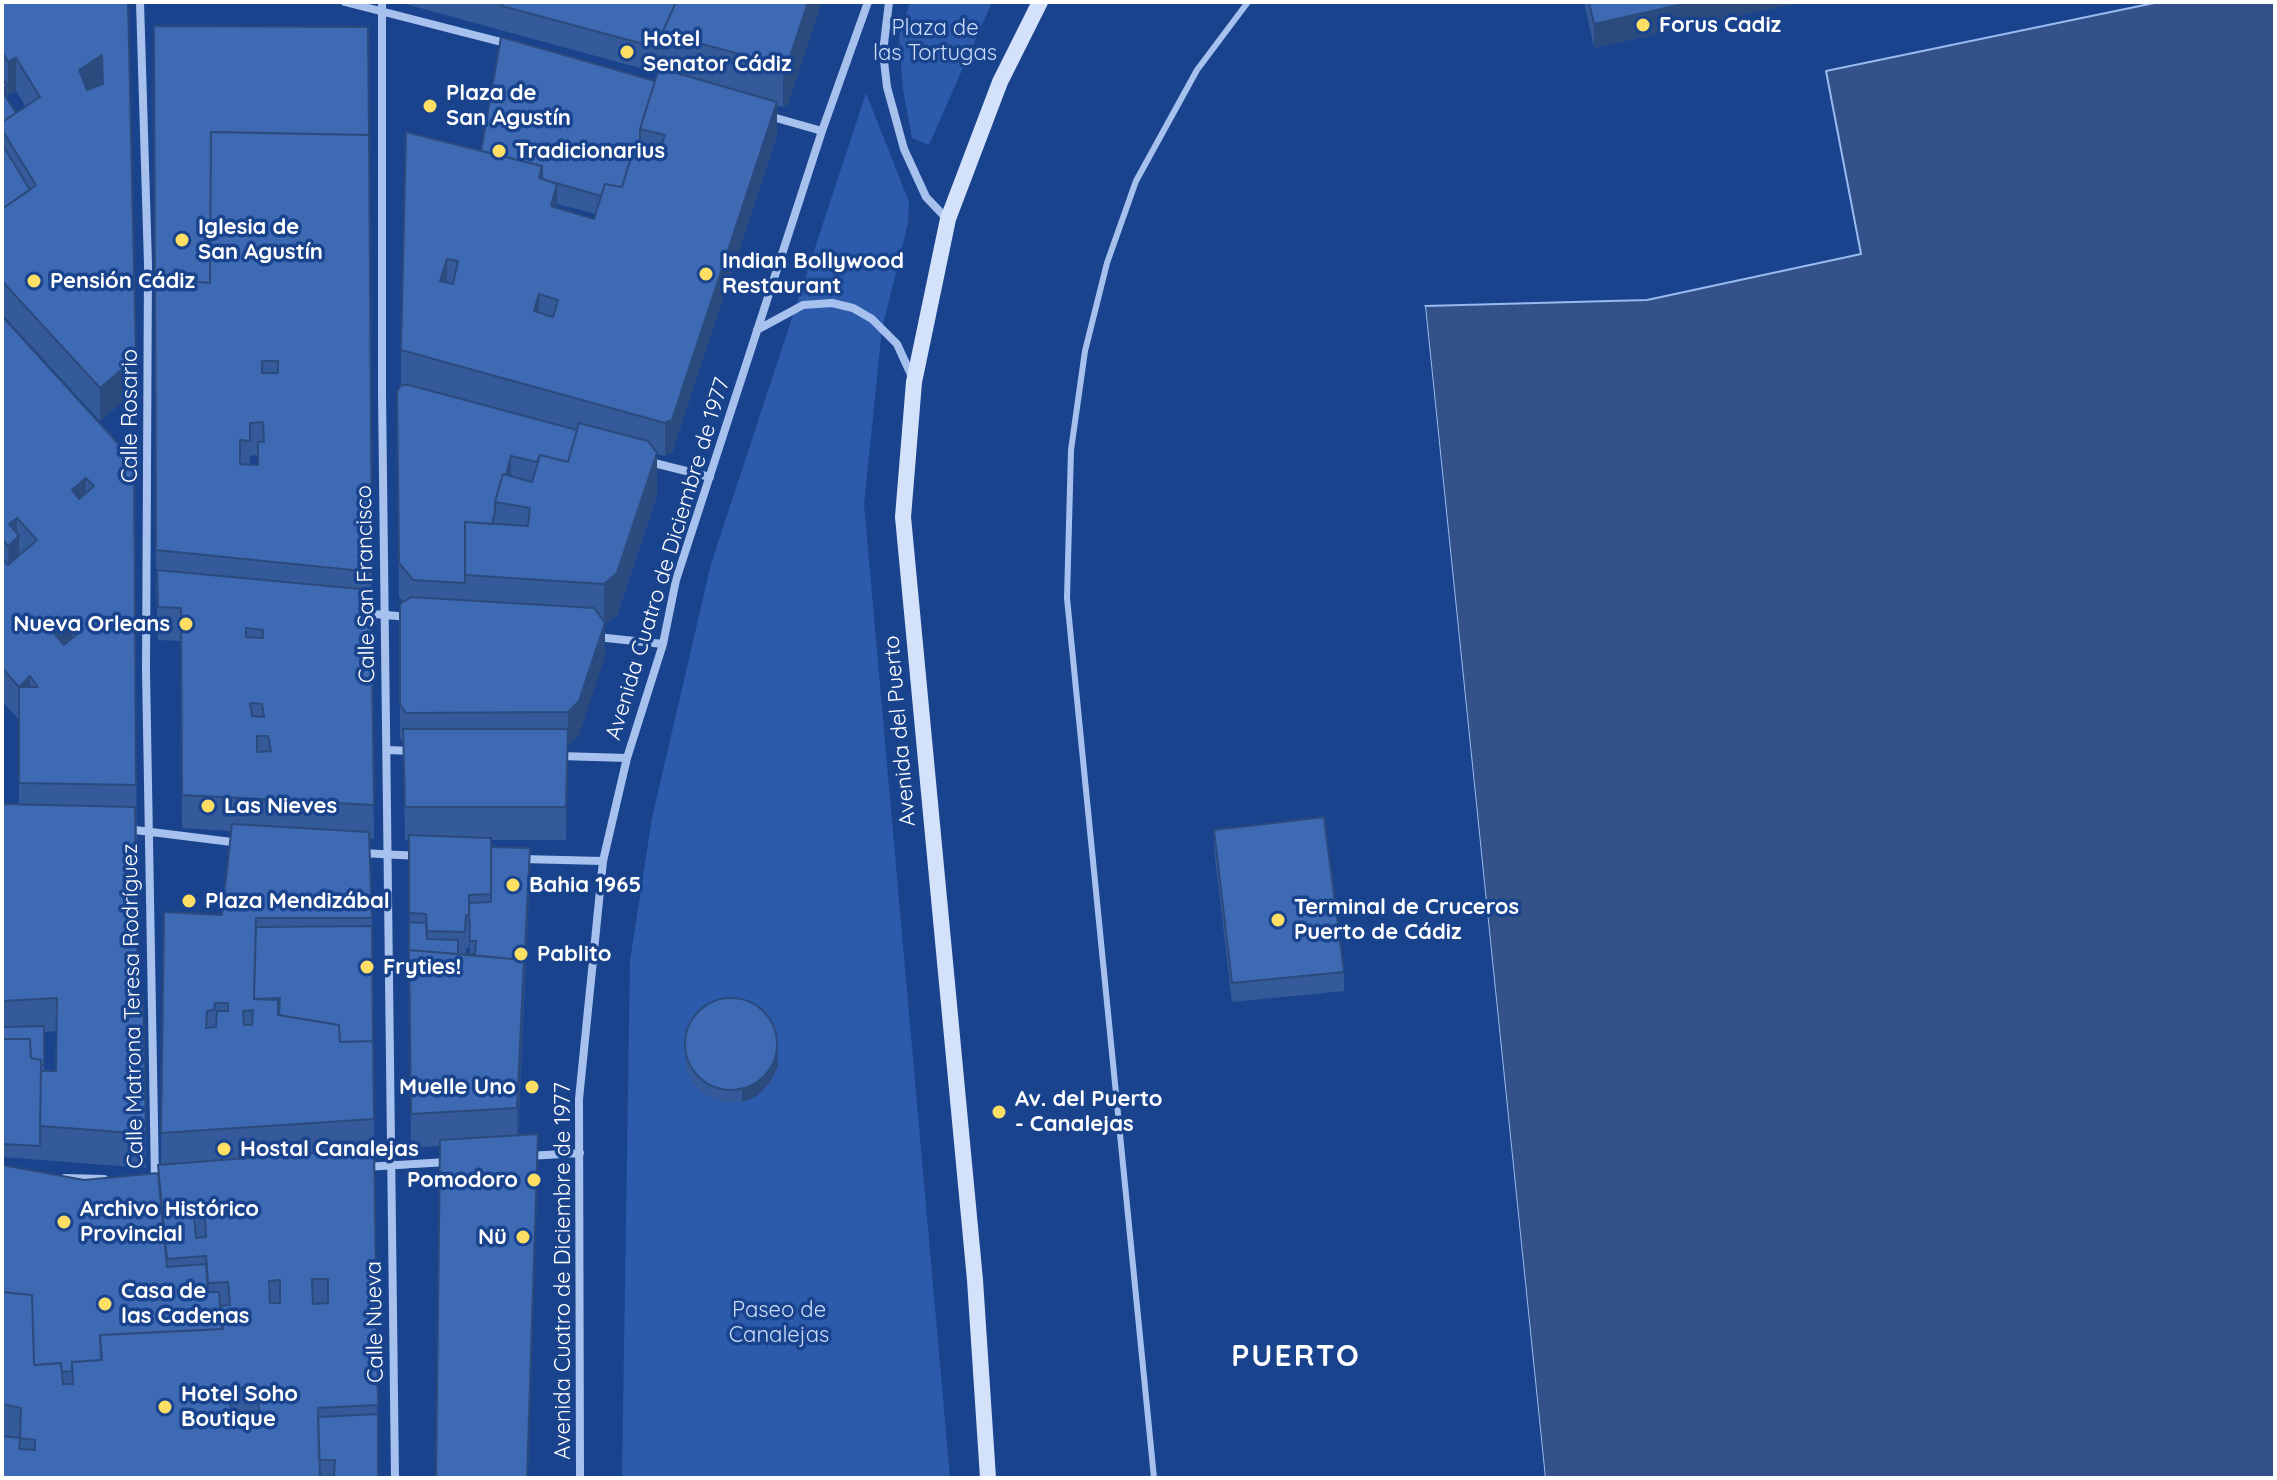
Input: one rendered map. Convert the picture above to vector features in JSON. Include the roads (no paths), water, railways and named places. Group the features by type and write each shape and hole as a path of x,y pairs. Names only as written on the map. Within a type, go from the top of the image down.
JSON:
{"street":[{"name":"Calle Rosario","path":"140,2 148,264 148,829"},
{"path":"345,2 382,7 519,47"},
{"name":"Avenida Cuatro de Diciembre de 1977","path":"580,1478 579,1099 603,861 627,758 663,644 676,580 822,131 868,2"},
{"path":"889,2 883,52 887,87 910,161 926,197 948,219"},
{"name":"Avenida del Puerto","path":"988,1478 975,1280 903,517 914,382 948,219 1000,82 1040,2"},
{"name":"Calle San Francisco","path":"382,7 382,393 390,1165"},
{"path":"756,113 822,131"},
{"path":"756,330 803,305 832,303 853,308 872,319 897,344 914,382"},
{"path":"382,393 397,397"},
{"path":"641,459 710,477"},
{"path":"138,481 148,492"},
{"path":"147,591 163,592"},
{"path":"352,612 416,618"},
{"path":"589,636 663,644"},
{"path":"387,750 419,751"},
{"path":"543,755 627,758"},
{"path":"119,829 148,829 247,844"},
{"name":"Calle Matrona Teresa Rodríguez","path":"148,829 155,1181"},
{"path":"356,853 434,856"},
{"path":"511,858 603,861"},
{"path":"517,1157 580,1153"},
{"path":"359,1167 453,1161"},
{"name":"Calle Nueva","path":"390,1165 395,1478"},
{"path":"50,1177 110,1179"},
{"path":"140,1181 171,1180"}],"lane":[{"path":"1154,1478 1067,598 1071,450 1085,351 1107,263 1136,181 1197,70 1248,2"}],"place":[{"name":"Forus Cadiz","path":"1643,25"},
{"name":"Hotel Senator Cádiz","path":"627,52"},
{"name":"Plaza de San Agustín","path":"430,106"},
{"name":"Tradicionarius","path":"499,151"},
{"name":"Iglesia de San Agustín","path":"182,240"},
{"name":"Indian Bollywood Restaurant","path":"706,274"},
{"name":"Pensión Cádiz","path":"34,281"},
{"name":"Nueva Orleans","path":"186,624"},
{"name":"Las Nieves","path":"208,806"},
{"name":"Bahia 1965","path":"513,885"},
{"name":"Plaza Mendizábal","path":"189,901"},
{"name":"Terminal de Cruceros Puerto de Cádiz","path":"1278,920"},
{"name":"Pablito","path":"521,954"},
{"name":"Fryties!","path":"367,967"},
{"name":"Muelle Uno","path":"532,1087"},
{"name":"Av. del Puerto - Canalejas","path":"999,1112"},
{"name":"Hostal Canalejas","path":"224,1149"},
{"name":"Pomodoro","path":"534,1180"},
{"name":"Archivo Histórico Provincial","path":"64,1222"},
{"name":"Nü","path":"523,1237"},
{"name":"Casa de las Cadenas","path":"105,1304"},
{"name":"Hotel Soho Boutique","path":"165,1407"}],"district":[{"name":"PUERTO","path":"1296,1357"}],"park label":[{"name":"Plaza de las Tortugas","path":"935,40"},
{"name":"Paseo de Canalejas","path":"779,1322"}]}
